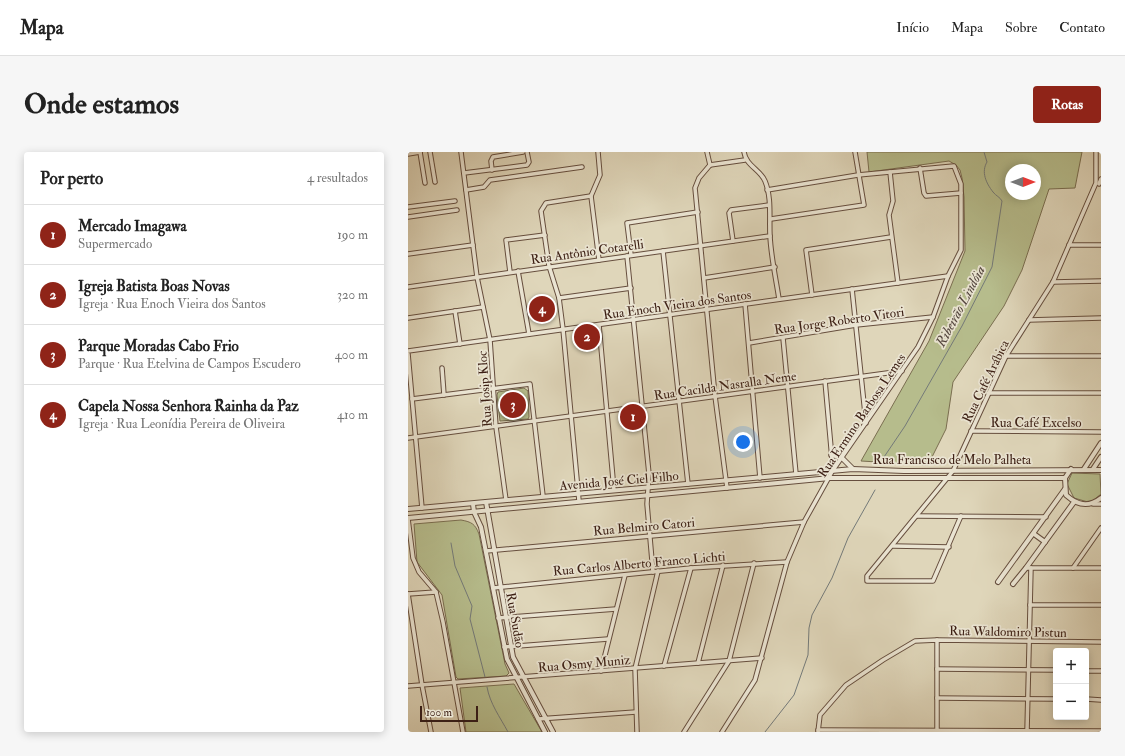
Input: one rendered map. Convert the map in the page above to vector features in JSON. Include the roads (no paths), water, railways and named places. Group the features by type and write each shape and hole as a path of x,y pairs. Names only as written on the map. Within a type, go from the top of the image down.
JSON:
{"street":[{"path":"408,154 420,152 425,183"},
{"path":"430,152 435,182"},
{"name":"Rua Josip Kloc","path":"461,152 477,277 490,340 496,427 506,500"},
{"path":"492,170 491,161 494,157 524,152"},
{"path":"464,173 527,165 529,162 527,152"},
{"path":"598,152 600,175 591,196 599,260"},
{"path":"708,152 710,166"},
{"path":"744,152 745,160 763,178 767,190 771,219 770,236 779,299"},
{"path":"771,219 862,206 864,203 855,152"},
{"name":"Rua Café Arábica","path":"949,547 933,582 869,582 866,580 867,576 953,471 1006,356 1053,282 1069,245 1099,184 1096,152"},
{"path":"727,488 715,396 700,245 701,236 695,188 697,182 710,166 745,160"},
{"name":"Rua Ermino Barbosa Lemes","path":"722,732 755,680 787,562 804,522 830,478 833,470 918,347 933,317 948,276 961,250 961,193 960,178 956,169 951,165 920,168"},
{"path":"466,190 484,187 490,180 582,167"},
{"path":"767,190 858,175 920,168 924,193 926,196 961,193"},
{"path":"890,172 893,201 889,215 898,283"},
{"path":"697,182 693,177 700,178"},
{"path":"1099,184 1101,179"},
{"path":"579,501 563,329 559,298 549,266 542,206 546,203 591,196"},
{"path":"408,207 455,201"},
{"path":"733,240 729,213 731,210 769,205"},
{"path":"408,217 457,210"},
{"path":"653,572 647,496 649,474 644,406 631,288 627,223 698,212"},
{"path":"510,272 506,240 545,235"},
{"name":"Rua Antônio Cotarelli","path":"408,287 733,240 770,236"},
{"path":"812,295 806,250 891,237"},
{"path":"408,254 473,245"},
{"path":"1069,245 1101,245"},
{"path":"663,251 688,484"},
{"path":"704,278 774,267"},
{"path":"518,271 530,334"},
{"name":"Rua Enoch Vieira dos Santos","path":"408,351 948,276"},
{"path":"1053,282 1101,281"},
{"path":"559,298 631,288"},
{"path":"852,289 866,423"},
{"path":"745,304 754,391 760,478"},
{"path":"408,318 483,307"},
{"path":"455,311 460,344"},
{"name":"Rua Jorge Roberto Vitori","path":"749,343 856,325 933,317"},
{"path":"1029,320 1101,318"},
{"path":"599,325 614,490"},
{"path":"783,338 796,474"},
{"path":"408,354 422,508"},
{"path":"1006,356 1101,356"},
{"path":"442,368 444,395"},
{"name":"Rua Cacilda Nasralla Neme","path":"408,438 902,371"},
{"path":"824,381 833,470"},
{"path":"412,399 530,384 543,496"},
{"path":"988,393 1101,393"},
{"name":"Rua Café Excelso","path":"971,431 1101,432"},
{"path":"1084,469 1101,443"},
{"path":"831,455 842,458 848,466 853,469"},
{"path":"1093,469 1101,457"},
{"path":"1071,469 1065,478 1066,495 1074,502 1084,505 1101,504"},
{"name":"Rua Francisco de Melo Palheta","path":"833,470 953,471 1101,469"},
{"name":"Avenida José Ciel Filho","path":"408,509 760,478 833,470"},
{"name":"Avenida José Ciel Filho","path":"408,518 830,478"},
{"name":"Rua Francisco de Melo Palheta","path":"830,478 1065,478"},
{"path":"998,582 1065,489"},
{"path":"1093,504 1101,498"},
{"name":"Rua Sudão","path":"486,502 513,657 553,732"},
{"path":"1013,584 1029,568 1045,542 1074,502"},
{"name":"Rua Sudão","path":"473,504 474,512 481,527 506,659 545,732"},
{"path":"916,516 1046,517"},
{"path":"893,546 949,547 961,516"},
{"path":"408,518 413,558 419,572 436,592 463,732"},
{"name":"Rua Belmiro Catori","path":"486,551 804,522"},
{"path":"1073,568 1101,528"},
{"path":"1034,534 1045,542"},
{"path":"1096,536 1101,536"},
{"name":"Rua Carlos Alberto Franco Lichti","path":"493,588 500,586 723,565 787,562"},
{"path":"684,732 729,661 754,563"},
{"path":"698,663 723,565"},
{"path":"664,666 691,568"},
{"path":"1029,568 1101,568"},
{"path":"1027,731 1030,605 1029,568"},
{"path":"637,732 635,669 658,571"},
{"path":"601,671 625,574"},
{"path":"432,732 422,685 408,594 436,592"},
{"path":"1030,605 1101,605"},
{"path":"498,618 616,609"},
{"path":"504,647 608,640"},
{"path":"936,731 937,640"},
{"name":"Rua Waldomiro Pistun","path":"818,731 820,715 846,685 915,641 1101,642"},
{"name":"Rua Osmy Muniz","path":"408,686 762,658"},
{"path":"937,669 1053,670"},
{"path":"1089,671 1101,671"},
{"path":"937,698 1053,699"},
{"path":"1089,700 1101,700"},
{"path":"538,719 636,712"},
{"path":"818,731 1101,731"}],"waterway":[{"name":"Ribeirão Lindóia","path":"882,460 905,426 962,326 992,267 1002,201 993,192 986,181 984,170 987,162 984,152"},
{"name":"Ribeirão Lindóia","path":"765,732 794,695 808,655 809,628 812,615 832,578 848,538 875,490"},
{"path":"451,543 455,566 472,606 470,619 485,677"},
{"path":"487,687 493,705 508,732"}],"place":[{"name":"Capela Nossa Senhora Rainha da Paz","path":"542,309"},
{"name":"Igreja Batista Boas Novas","path":"587,337"},
{"name":"Parque Moradas Cabo Frio","path":"513,405"},
{"name":"Mercado Imagawa","path":"633,417"}]}
